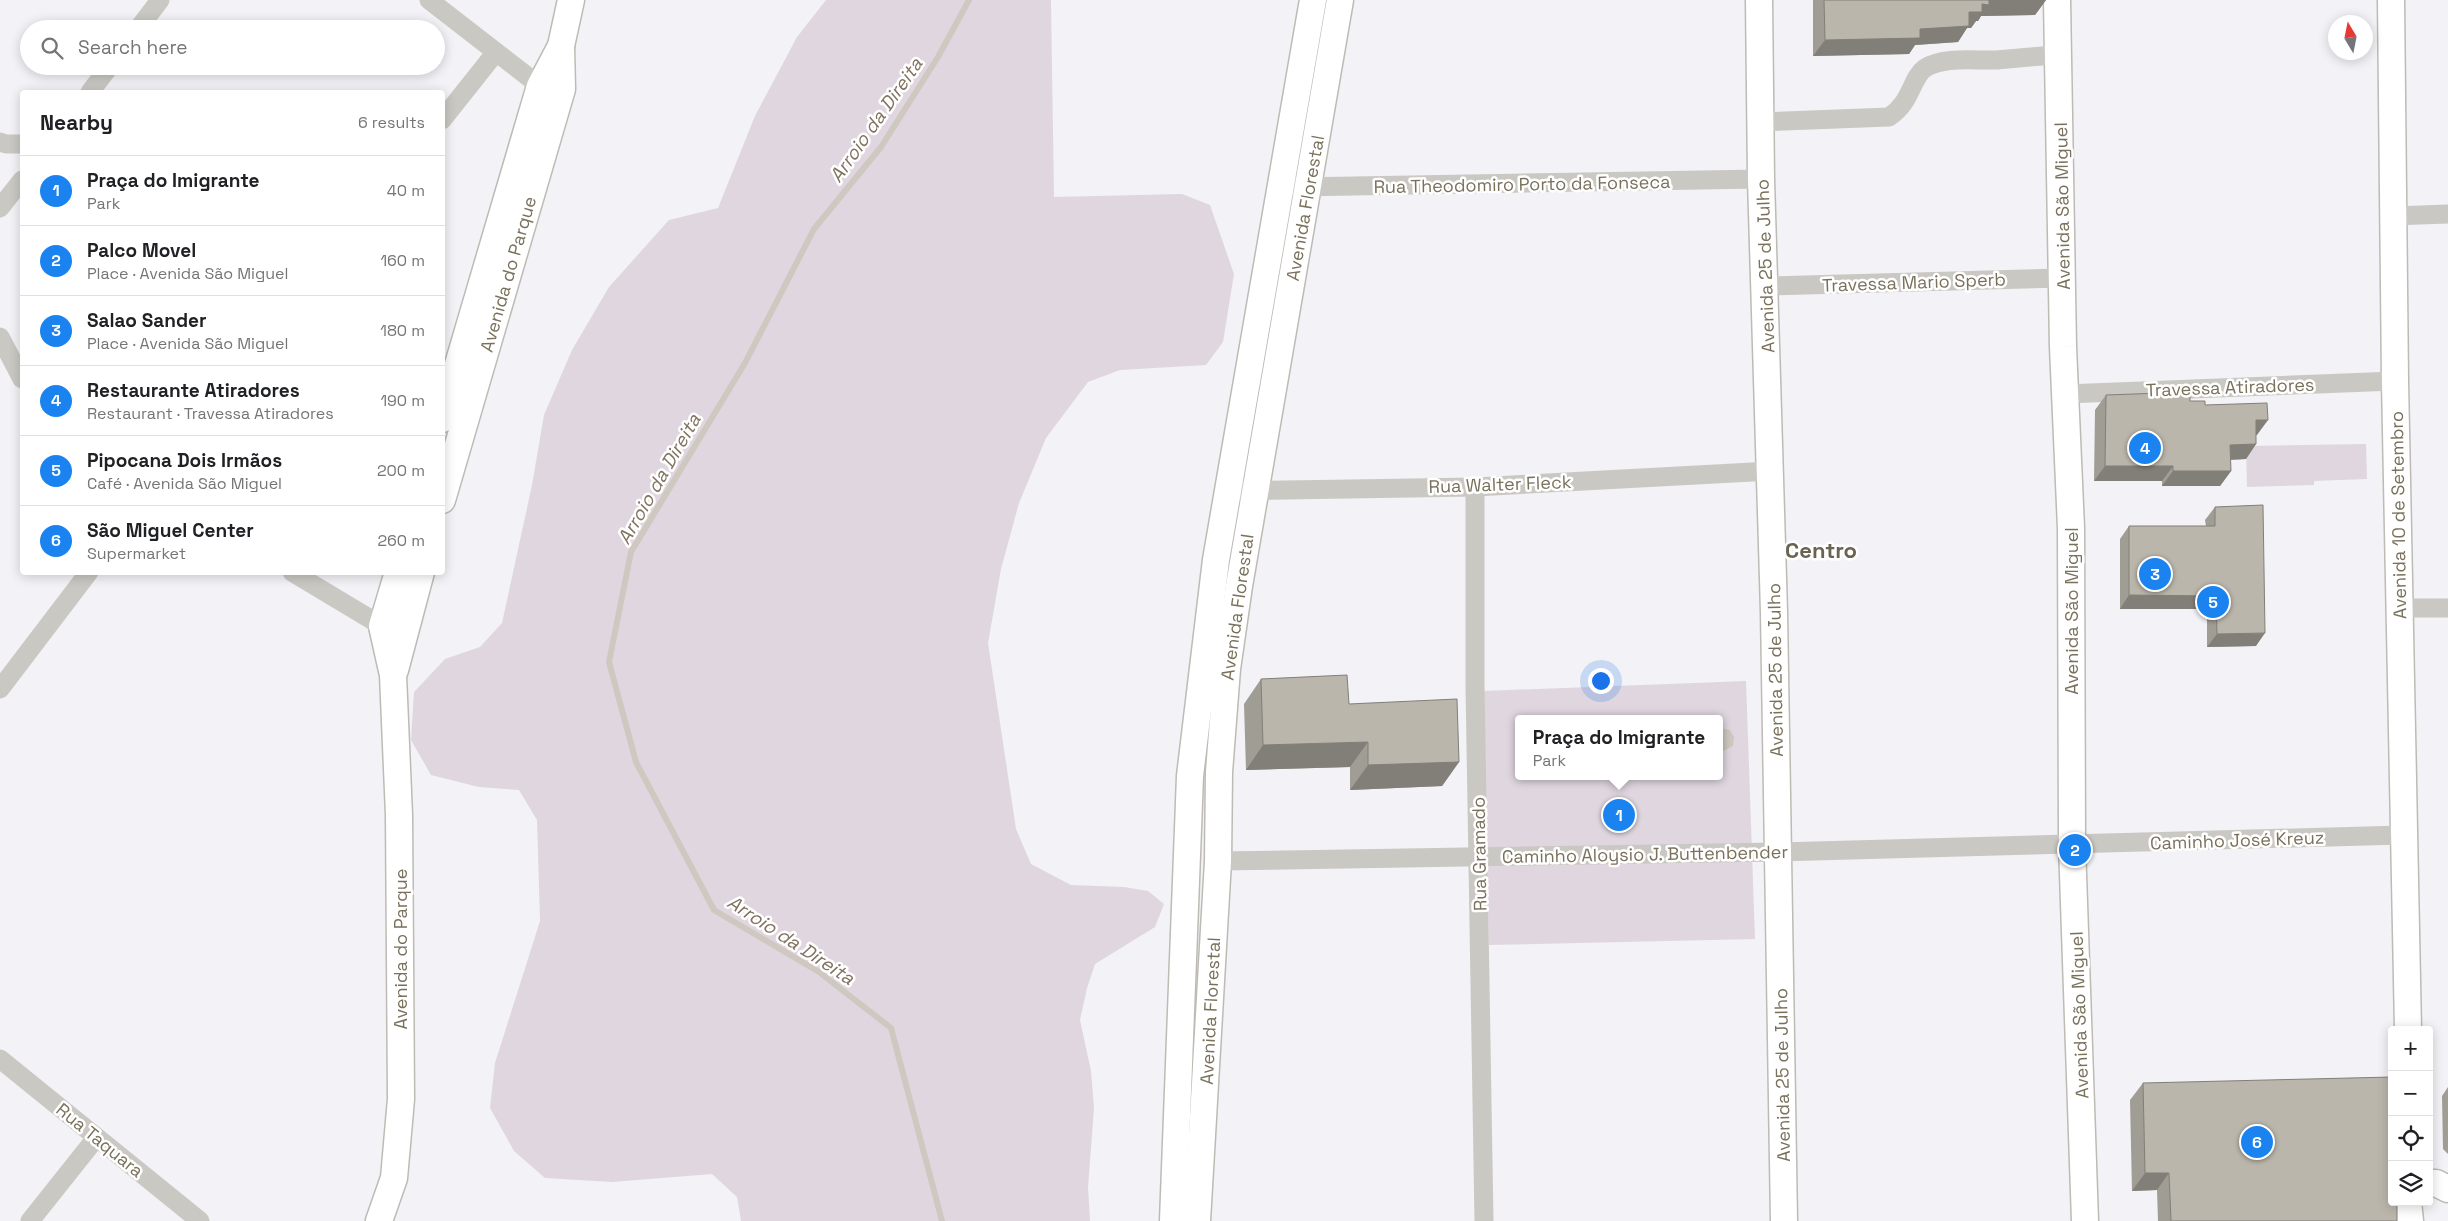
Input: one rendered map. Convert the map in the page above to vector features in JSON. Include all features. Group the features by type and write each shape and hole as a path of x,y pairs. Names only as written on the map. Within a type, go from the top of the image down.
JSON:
{"main road":[{"name":"Avenida do Parque","path":"445,409 540,86 560,46 571,0"},
{"name":"Avenida Florestal","path":"1173,1221 1190,776 1216,560 1313,0"},
{"name":"Avenida Florestal","path":"1197,1221 1218,861 1219,772 1227,670 1255,490 1340,0"},
{"name":"Avenida 25 de Julho","path":"1759,0 1761,179 1771,471 1784,1221"},
{"name":"Avenida São Miguel","path":"2057,0 2065,394 2071,528 2072,846 2084,1221"},
{"name":"Avenida 10 de Setembro","path":"2391,0 2402,835 2408,1026"},
{"name":"Avenida do Parque","path":"445,490 562,89 560,46"},
{"name":"Avenida do Parque","path":"379,1221 394,1178 401,1100 400,834 393,675 382,626 397,575"},
{"name":"Avenida do Parque","path":"393,675 421,575"}],"street":[{"path":"145,20 160,0"},
{"path":"429,0 540,86"},
{"path":"445,116 496,52"},
{"path":"1761,122 1889,117 1899,110 1908,98 1921,72 1932,65 1958,61 2059,55"},
{"path":"92,90 103,75"},
{"path":"0,142 20,144"},
{"name":"Rua Theodomiro Porto da Fonseca","path":"1282,186 1308,188 1761,179"},
{"path":"0,208 20,183"},
{"path":"2393,216 2448,214"},
{"name":"Travessa Mario Sperb","path":"1765,286 2063,278"},
{"path":"0,337 20,375"},
{"name":"Travessa Atiradores","path":"2065,394 2395,381"},
{"name":"Rua Walter Fleck","path":"1228,490 1475,486 1771,471"},
{"name":"Rua Gramado","path":"1475,486 1475,686 1480,857 1484,1221"},
{"path":"0,689 87,575"},
{"path":"297,575 382,626"},
{"path":"2400,608 2448,608"},
{"name":"Caminho José Kreuz","path":"2072,846 2402,835"},
{"name":"Caminho Aloysio J. Buttenbender","path":"1218,861 2072,846"},
{"name":"Rua Taquara","path":"0,1059 200,1221"},
{"path":"30,1221 96,1138"}],"shaded area":[{"path":"826,0 1051,0 1054,197 1182,194 1210,205 1234,274 1223,342 1206,365 1120,370 1088,382 1046,438 1019,503 1001,569 988,643 1016,829 1031,864 1071,885 1124,887 1148,891 1164,904 1155,927 1095,964 1087,988 1080,1020 1091,1071 1094,1108 1088,1187 1090,1221 741,1221 737,1197 712,1174 612,1182 545,1178 514,1151 490,1108 495,1063 540,921 537,820 519,790 479,787 431,775 411,740 414,692 445,659 480,647 502,623 532,485 544,415 572,350 609,287 669,220 718,208 755,116 797,37"},
{"path":"2366,444 2367,479 2314,481 2314,485 2247,487 2246,446"},
{"path":"1746,681 1755,939 1489,945 1483,691"},
{"path":"1723,729 1730,730 1734,737 1733,746 1723,751"}],"building":[{"path":"1824,0 1989,0 1989,5 1982,4 1982,12 1969,12 1969,26 1920,29 1920,38 1825,40"},
{"path":"2190,392 2190,401 2205,401 2205,405 2267,403 2268,420 2256,420 2256,444 2230,445 2231,471 2173,471 2173,466 2105,466 2106,395"},
{"path":"2263,505 2265,633 2217,634 2216,596 2129,595 2129,526 2215,526 2215,507"},
{"path":"1347,675 1349,704 1457,699 1459,762 1368,765 1368,742 1263,745 1261,679"},
{"path":"2388,1077 2388,1206 2397,1206 2397,1221 2171,1221 2169,1173 2145,1173 2143,1083"}],"waterway":[{"name":"Arroio da Direita","path":"942,1221 891,1028 819,972 714,910 636,762 609,662 631,552 745,363 814,229 881,147 938,57 969,0"}],"place":[{"name":"Restaurante Atiradores","path":"2145,448"},
{"name":"Salao Sander","path":"2155,574"},
{"name":"Pipocana Dois Irmãos","path":"2213,602"},
{"name":"Praça do Imigrante","path":"1619,815"},
{"name":"Palco Movel","path":"2075,850"},
{"name":"São Miguel Center","path":"2257,1142"}],"district":[{"name":"Centro","path":"1821,550"}]}
